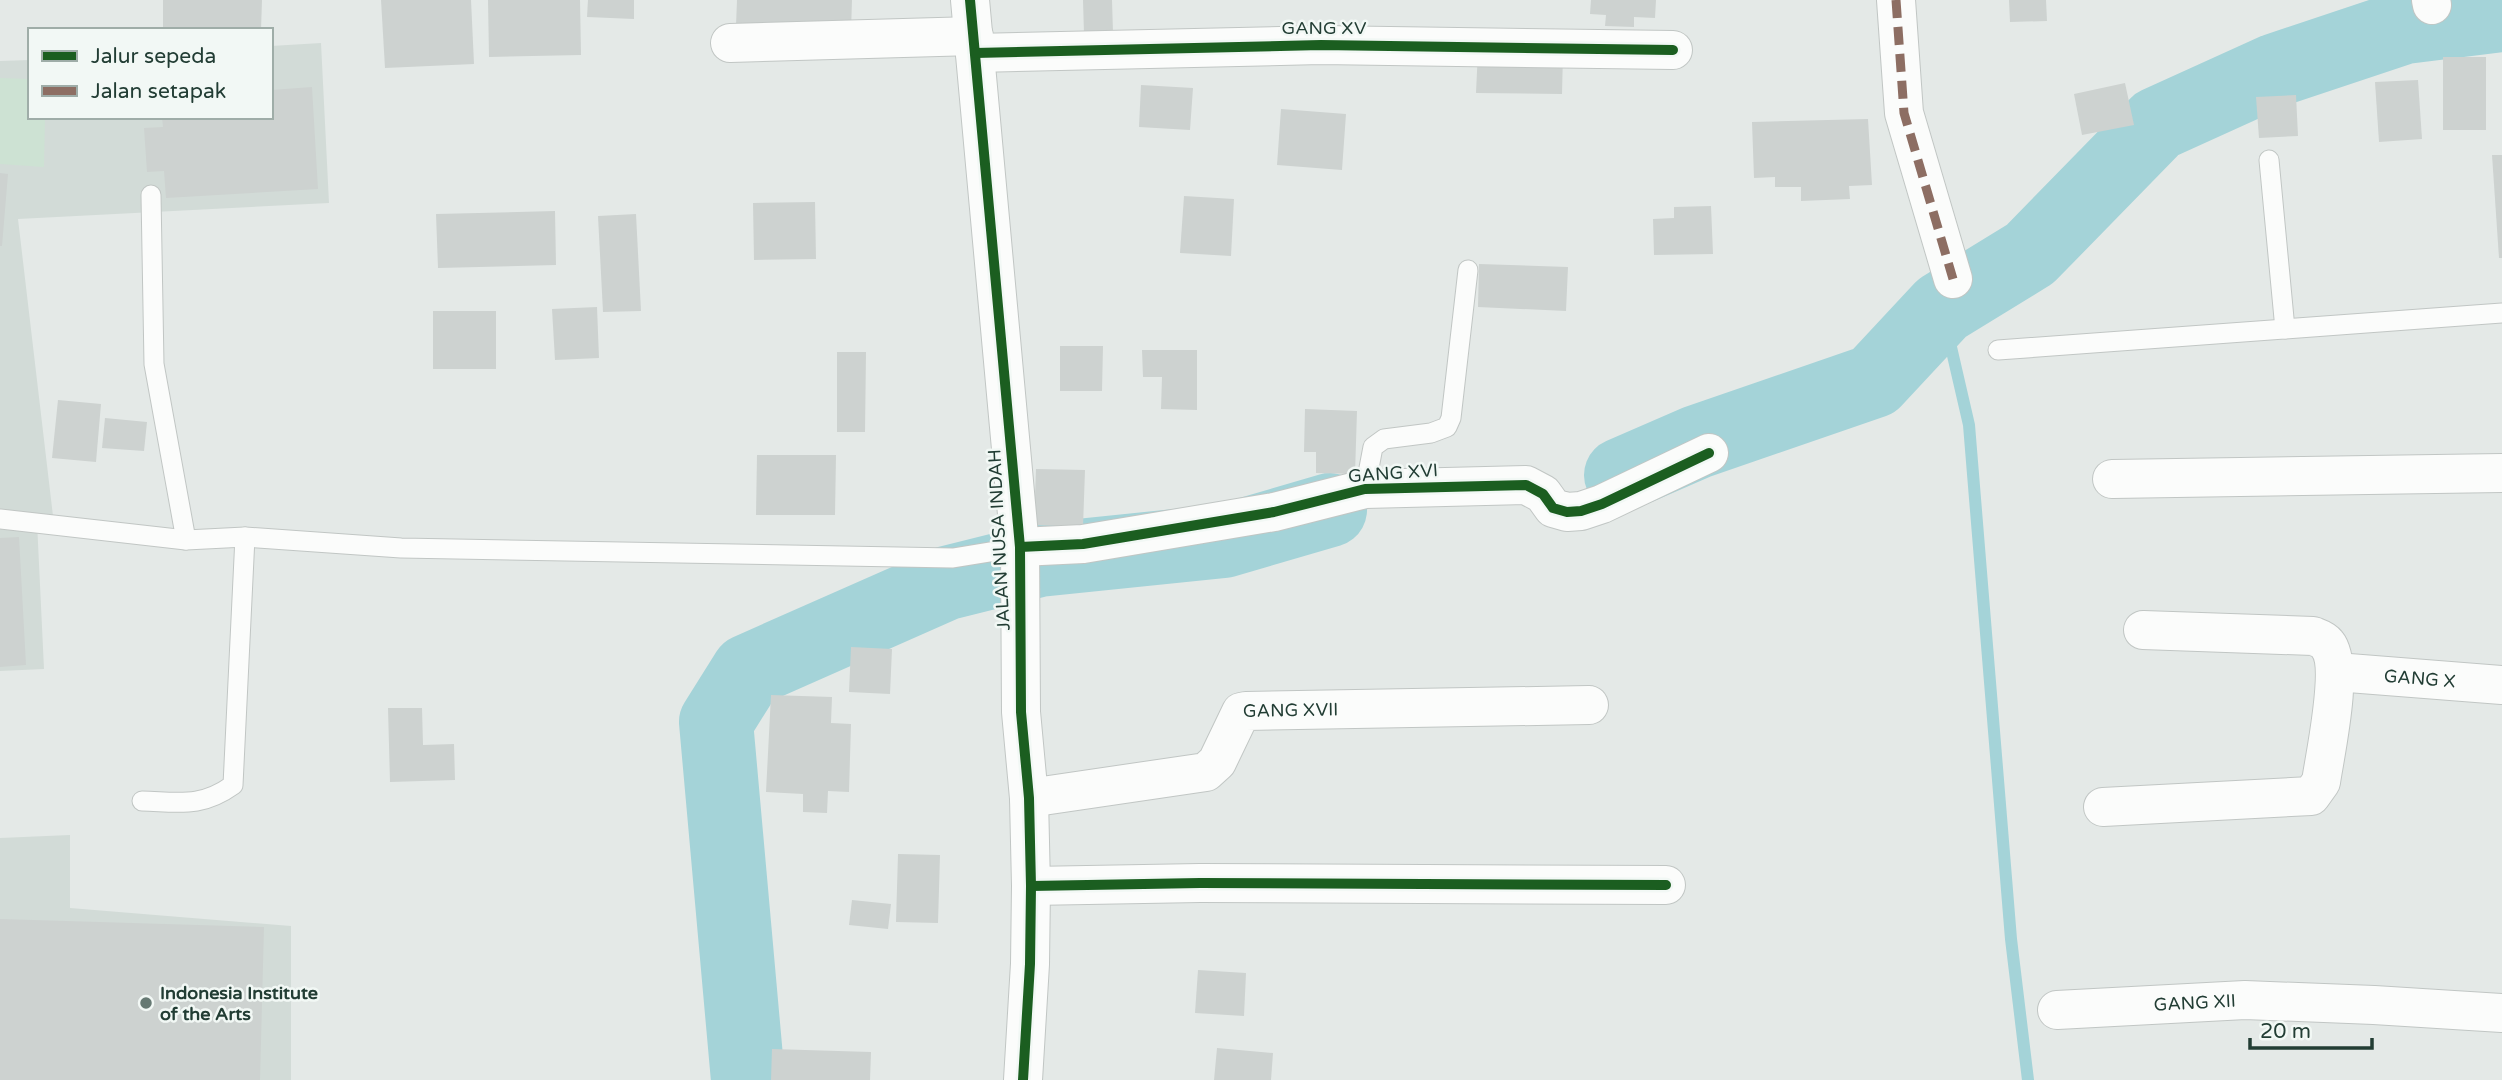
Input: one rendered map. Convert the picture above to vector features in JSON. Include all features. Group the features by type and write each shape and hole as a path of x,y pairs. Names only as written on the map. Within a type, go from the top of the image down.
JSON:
{"street":[{"path":"1896,0 1904,113 1953,279"},
{"name":"GANG XV","path":"730,43 973,30 1321,45 1673,50"},
{"name":"JALAN NUSA INDAH","path":"973,30 1021,565 1021,712 1029,799 1031,886 1030,964 1023,1080"},
{"name":"GANG XVI","path":"1021,565 1070,546 1274,512 1365,489 1526,485 1567,512 1581,511 1709,453"},
{"path":"2112,479 2502,473"},
{"path":"2103,807 2311,796 2321,782 2336,673 2329,646 2323,640 2313,636 2143,630"},
{"name":"GANG X","path":"2336,673 2502,685"},
{"name":"GANG XVII","path":"1029,799 1206,772 1217,762 1241,712 1246,711 1590,705"},
{"path":"1031,886 1200,883 1667,885"},
{"name":"GANG XII","path":"2057,1010 2245,1000 2502,1013"}],"lane":[{"path":"2269,160 2285,329"},
{"path":"151,195 154,364 186,540"},
{"path":"1365,489 1373,447 1378,442 1431,433 1447,427 1451,418 1468,270"},
{"path":"1998,350 2502,313"},
{"path":"0,519 186,540 245,537 401,548 953,558 1021,565"},
{"path":"142,801 199,802 219,796 233,785 245,537"}],"shaded area":[{"path":"321,43 329,203 18,219 53,516 37,522 44,669 0,671 0,61 28,60 28,119 273,119 273,46"},
{"name":"Indonesia Institute of the Arts","path":"70,835 70,908 291,926 291,1080 0,1080 0,838"}],"green space":[{"path":"0,78 28,79 28,119 45,119 44,167 0,164"}],"building":[{"path":"163,0 262,0 261,28 163,28"},
{"path":"381,0 471,0 474,64 385,68"},
{"path":"488,0 580,0 581,55 489,57"},
{"path":"588,0 634,0 634,19 587,17"},
{"path":"737,0 852,0 851,31 736,26"},
{"path":"1083,0 1112,0 1113,33 1084,34"},
{"path":"1591,0 1656,0 1655,18 1634,17 1634,27 1605,26 1606,15 1590,14"},
{"path":"2009,0 2046,0 2047,21 2010,22"},
{"path":"1478,50 1563,53 1562,94 1476,93"},
{"path":"2443,57 2486,57 2486,130 2443,130"},
{"path":"2418,80 2422,139 2379,142 2375,82"},
{"path":"2125,83 2134,125 2082,135 2074,94"},
{"path":"1141,85 1193,88 1190,130 1139,127"},
{"path":"312,87 318,189 166,198 164,171 147,172 144,128 163,127 162,119 273,119 273,90"},
{"path":"2296,95 2298,136 2259,138 2256,97"},
{"path":"1281,109 1346,114 1342,170 1277,165"},
{"path":"1868,119 1872,185 1849,186 1850,199 1801,201 1801,187 1775,187 1775,177 1754,178 1752,122"},
{"path":"2492,155 2502,155 2502,258 2499,258"},
{"path":"0,173 8,174 2,246 0,246"},
{"path":"1184,196 1234,199 1231,256 1180,253"},
{"path":"815,202 816,259 754,260 753,203"},
{"path":"1711,206 1713,254 1654,255 1653,219 1674,218 1674,207"},
{"path":"555,211 556,265 438,268 436,214"},
{"path":"636,214 641,311 603,312 598,216"},
{"path":"1479,264 1568,267 1566,311 1478,307"},
{"path":"597,307 599,358 555,360 552,309"},
{"path":"433,311 496,311 496,369 433,369"},
{"path":"1060,346 1103,346 1102,391 1060,391"},
{"path":"1142,350 1197,350 1197,410 1161,409 1162,377 1143,377"},
{"path":"837,352 866,352 865,432 837,432"},
{"path":"58,400 101,404 96,462 52,458"},
{"path":"1305,409 1357,411 1355,474 1316,473 1316,452 1304,452"},
{"path":"105,418 147,422 144,451 102,448"},
{"path":"757,455 836,455 835,515 756,515"},
{"path":"1036,469 1085,470 1083,527 1034,525"},
{"path":"19,537 26,665 0,667 0,538"},
{"path":"851,647 892,649 890,694 849,692"},
{"path":"771,695 832,697 831,723 851,724 849,792 828,791 827,813 803,812 803,794 766,792"},
{"path":"388,708 422,708 423,745 454,744 455,780 390,782"},
{"path":"898,854 940,855 938,923 896,922"},
{"path":"852,900 891,904 888,929 849,925"},
{"name":"Indonesia Institute of the Arts","path":"0,919 264,927 260,1080 0,1080"},
{"path":"1198,970 1246,973 1244,1016 1195,1013"},
{"path":"1217,1048 1273,1053 1271,1080 1214,1080"},
{"path":"772,1049 871,1052 870,1080 771,1080"}],"waterway":[{"path":"1621,475 1697,442 1874,381 1942,308 2030,254 2157,124 2276,70 2405,27 2502,15"},
{"path":"1942,308 1969,425 2011,939 2028,1080"},
{"path":"748,1080 716,722 748,671 947,583 1039,560 1224,541 1330,510"}],"marked path":[{"path":"1896,0 1904,113 1953,279"}],"cycle path":[{"path":"970,0 1020,547 1021,712 1029,798 1031,886 1030,964 1023,1080"},
{"path":"975,53 1321,45 1673,50"},
{"path":"1020,547 1083,544 1274,512 1365,489 1526,485 1543,494 1553,508 1567,512 1581,511 1602,504 1709,453"},
{"path":"1031,886 1200,883 1666,885"}],"place":[{"name":"Indonesia Institute of the Arts","path":"146,1003"}]}
